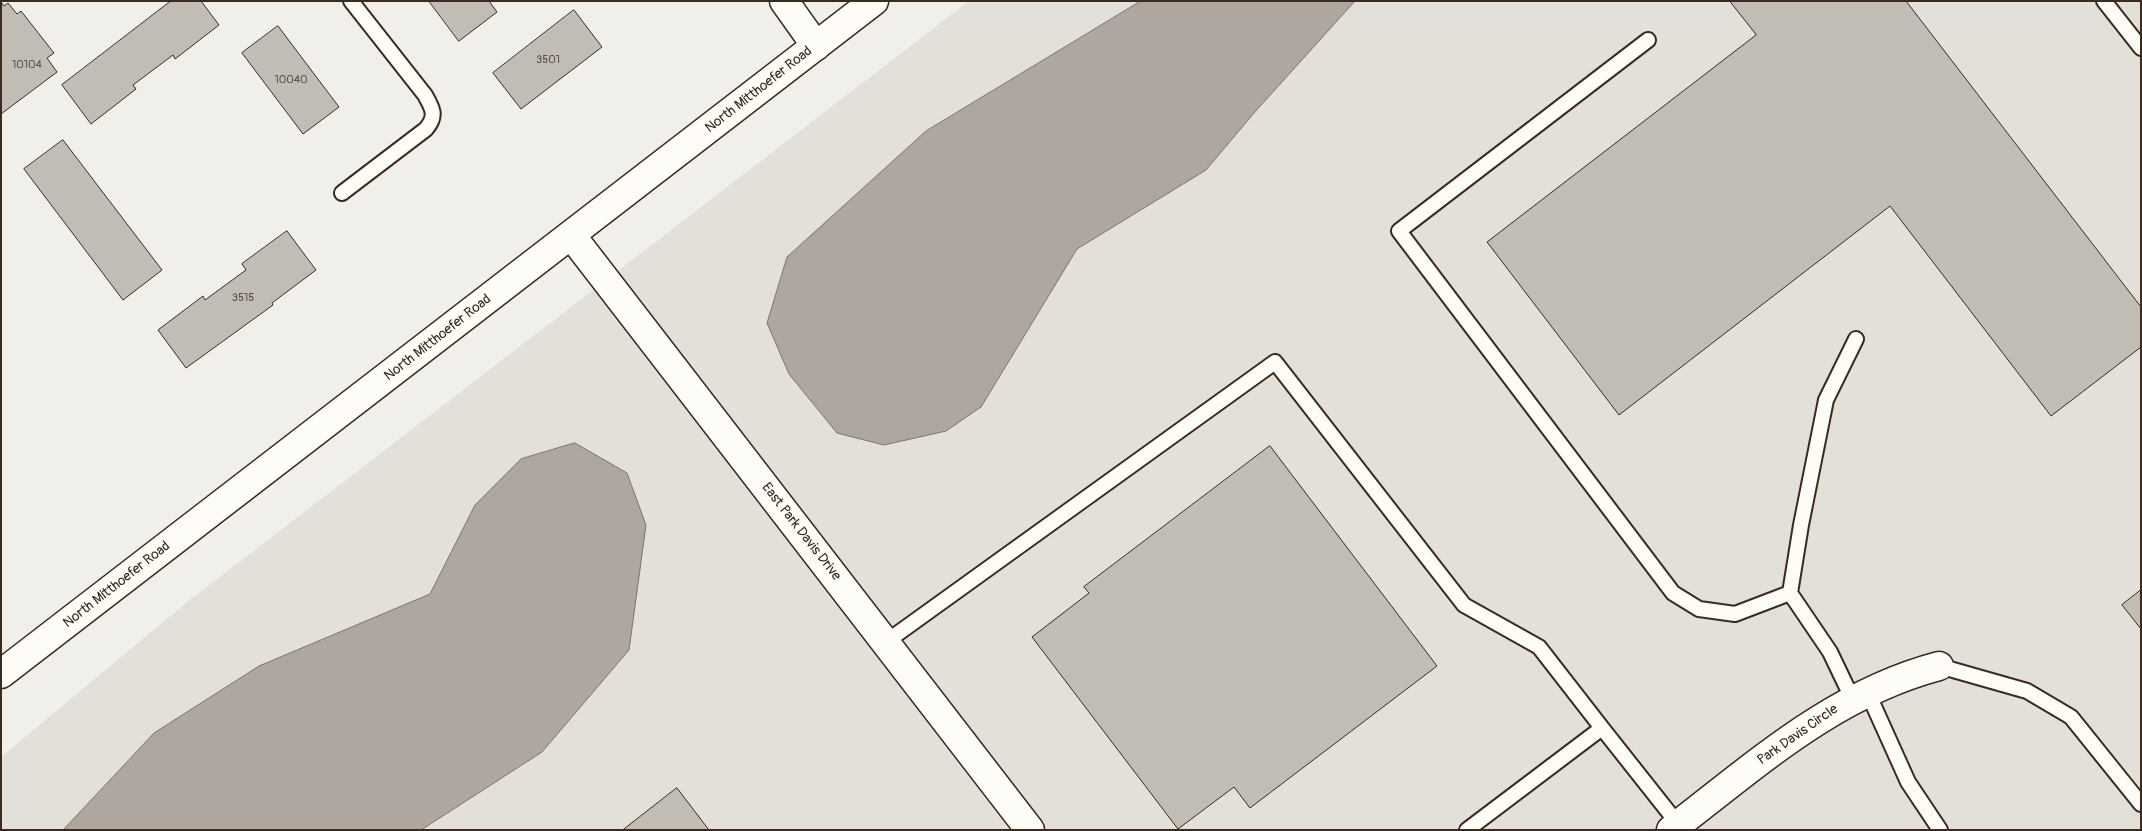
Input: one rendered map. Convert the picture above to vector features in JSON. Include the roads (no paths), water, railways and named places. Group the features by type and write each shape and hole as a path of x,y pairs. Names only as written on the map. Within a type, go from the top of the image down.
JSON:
{"street":[{"path":"784,1 816,46"},
{"name":"North Mitthoefer Road","path":"1,674 874,1"},
{"name":"East Park Davis Drive","path":"571,235 1030,830"},
{"name":"Park Davis Circle","path":"1675,827 1796,733 1860,695 1903,676 1939,666"}],"lane":[{"path":"342,193 426,129 433,120 434,110 425,95 351,1"},
{"path":"2104,1 2141,48"},
{"path":"1648,40 1399,230 1673,593 1699,609 1735,614 1790,593"},
{"path":"1856,339 1826,400 1790,593 1860,695 1908,782 1940,830"},
{"path":"886,642 1275,362 1464,605 1539,647 1675,827"},
{"path":"1939,666 2027,691 2071,717 2141,804"},
{"path":"1467,830 1602,728"}]}
